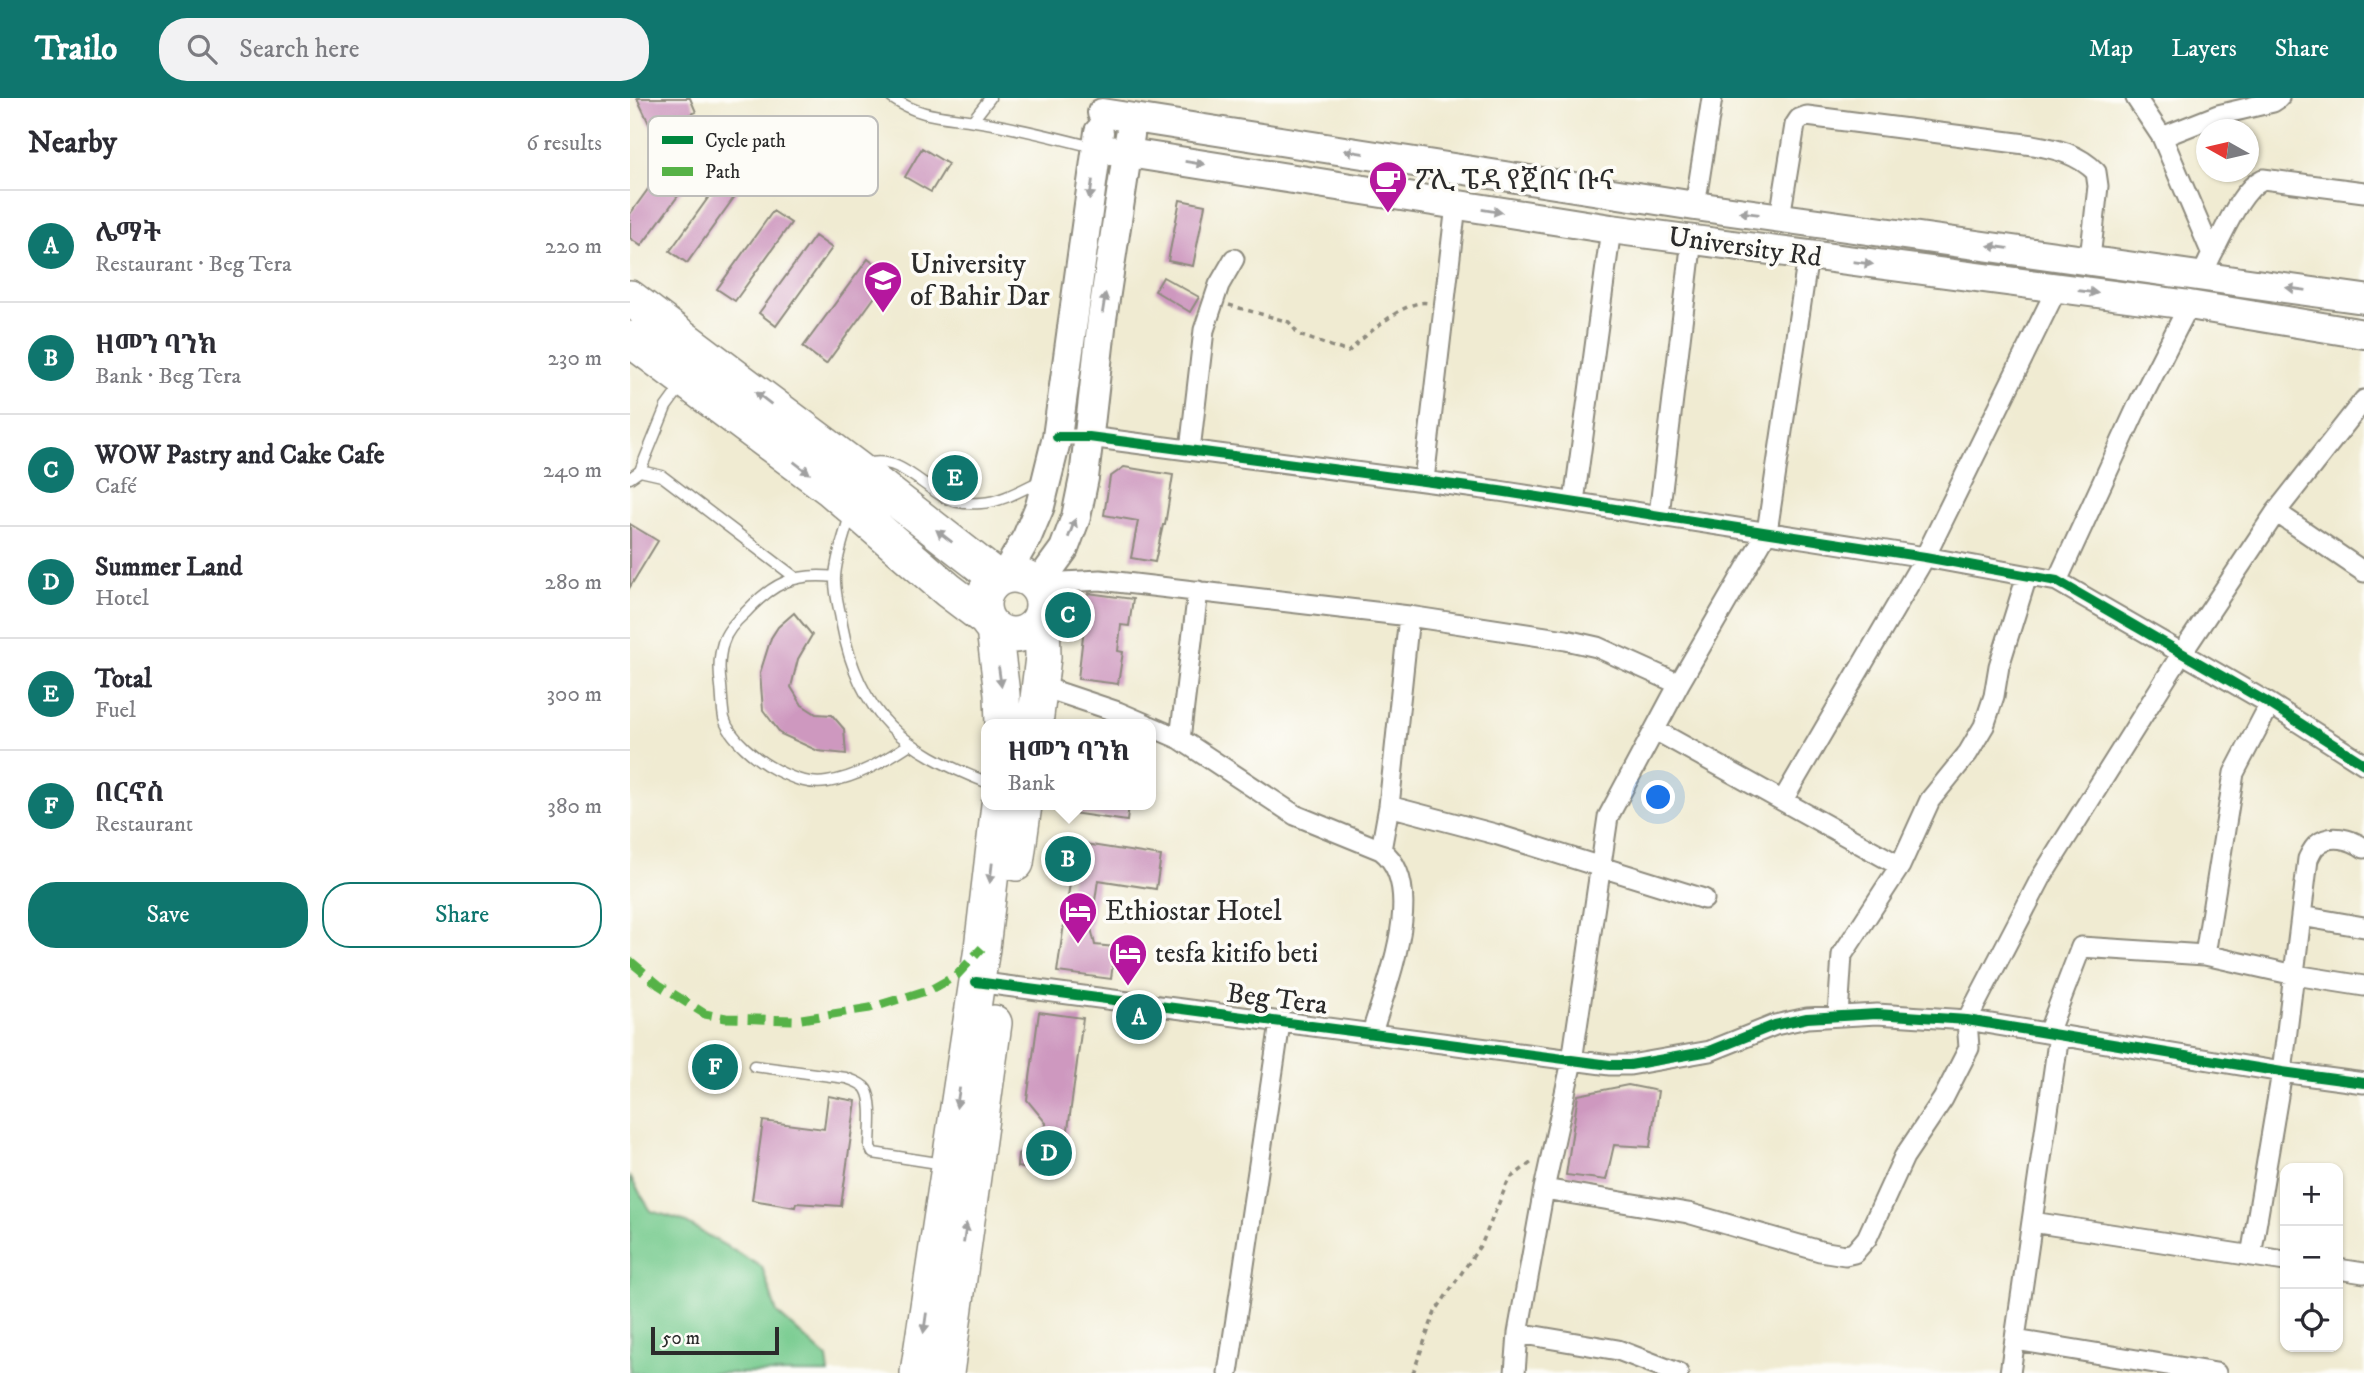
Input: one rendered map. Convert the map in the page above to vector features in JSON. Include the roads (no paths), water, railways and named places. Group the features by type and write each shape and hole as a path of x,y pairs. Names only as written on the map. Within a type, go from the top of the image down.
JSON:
{"highway":[{"path":"630,298 697,369 989,624 1004,635 1016,636 1036,625 1025,590 856,468 697,369 630,339"},
{"path":"1003,719 1002,694 989,624 982,607 989,586 1025,590"},
{"path":"1025,590 1043,657 1036,719"},
{"path":"946,1373 987,983 999,810"},
{"path":"918,1373 948,1164 1023,810"}],"street":[{"path":"1659,515 1695,206 1712,98"},
{"path":"2136,98 2162,137 2207,265"},
{"path":"2162,137 2218,115 2273,102 2279,98"},
{"path":"1025,590 1027,537 1049,476 1057,437 1104,106"},
{"name":"University Rd","path":"1104,106 1134,108 1695,206 2090,259 2207,265 2364,299"},
{"path":"1025,590 1063,549 1076,517 1084,478 1102,319 1134,108"},
{"path":"1780,217 1795,125 1799,119 1807,116 2033,145 2061,150 2085,161 2096,172 2098,186 2090,259"},
{"name":"University Rd","path":"1097,148 1611,229 2189,305 2364,334"},
{"path":"2057,581 2140,401 2246,192 2263,179 2364,192"},
{"path":"1424,480 1456,205"},
{"path":"1574,502 1611,229"},
{"path":"1515,1373 1518,1333 1544,1189 1572,1061 1608,817 1679,684 1768,532 1808,256"},
{"path":"1190,450 1204,330 1213,300 1234,259"},
{"path":"1783,800 1925,557 2057,288"},
{"path":"1544,1189 1657,1206 1820,1251 1845,1255 1854,1253 1867,1238 1904,1157 1944,1099 1969,1048 1967,1020 2042,876 2182,653 2276,512 2364,400"},
{"path":"1057,437 1089,437 1424,480 1925,557 2057,581 2270,704 2364,764"},
{"path":"2276,512 2364,572"},
{"path":"2335,551 2364,557"},
{"path":"1838,1015 1842,955 1900,866 1930,800 1968,753 1984,726 1994,696 1998,666 2027,576"},
{"path":"1025,590 1083,579 1409,616 1597,647 1679,684"},
{"path":"1180,739 1198,591"},
{"path":"1381,850 1389,806 1409,616"},
{"path":"1040,686 1134,719"},
{"path":"2205,955 2234,773 2270,704"},
{"path":"1156,728 1180,739 1295,815 1381,850 1390,857 1398,876 1404,911 1401,935 1372,1033"},
{"path":"1655,730 1900,866"},
{"path":"1389,806 1495,834 1704,899"},
{"path":"2251,1256 2295,975 2308,859 2317,844 2333,837 2361,840"},
{"path":"2301,916 2364,927"},
{"path":"2010,1373 2032,1222 2053,1034 2081,947 2205,955 2295,975 2364,986"},
{"name":"Beg Tera","path":"987,983 1610,1065 1650,1062 1710,1051 1775,1025 1807,1018 1877,1014 1967,1020 2281,1072 2364,1083"},
{"path":"1228,1373 1280,1023"},
{"path":"2032,1222 2280,1260"},
{"path":"2343,1270 2364,1272"},
{"path":"1518,1333 1618,1350 1678,1373"},
{"path":"2015,1339 2216,1373"}],"lane":[{"path":"891,98 905,107 939,118 973,120 1097,148"},
{"path":"973,120 990,98"},
{"path":"630,478 640,471 666,407 697,369"},
{"path":"856,468 876,461 890,463 945,498 974,503 990,502 1008,496 1049,476"},
{"path":"640,471 662,476 796,578"},
{"path":"852,506 835,577 845,640 859,682 878,715 910,744 949,768 981,780"},
{"path":"835,577 817,575 778,583 734,623 723,643 719,674 725,721 741,744 762,763 798,780 824,782 853,776 910,744"},
{"path":"754,1066 846,1078 857,1082 866,1089 870,1147 873,1153 948,1164"}],"place":[{"name":"ፖሊ ፔዳ የጀበና ቡና","path":"1388,214"},
{"name":"University of Bahir Dar","path":"883,314"},
{"name":"Total","path":"955,478"},
{"name":"WOW Pastry and Cake Cafe","path":"1068,615"},
{"name":"ዘመን ባንክ","path":"1068,859"},
{"name":"Ethiostar Hotel","path":"1078,945"},
{"name":"tesfa kitifo beti","path":"1128,987"},
{"name":"ሌማት","path":"1139,1017"},
{"name":"በርኖስ","path":"715,1067"},
{"name":"Summer Land","path":"1049,1153"}]}
